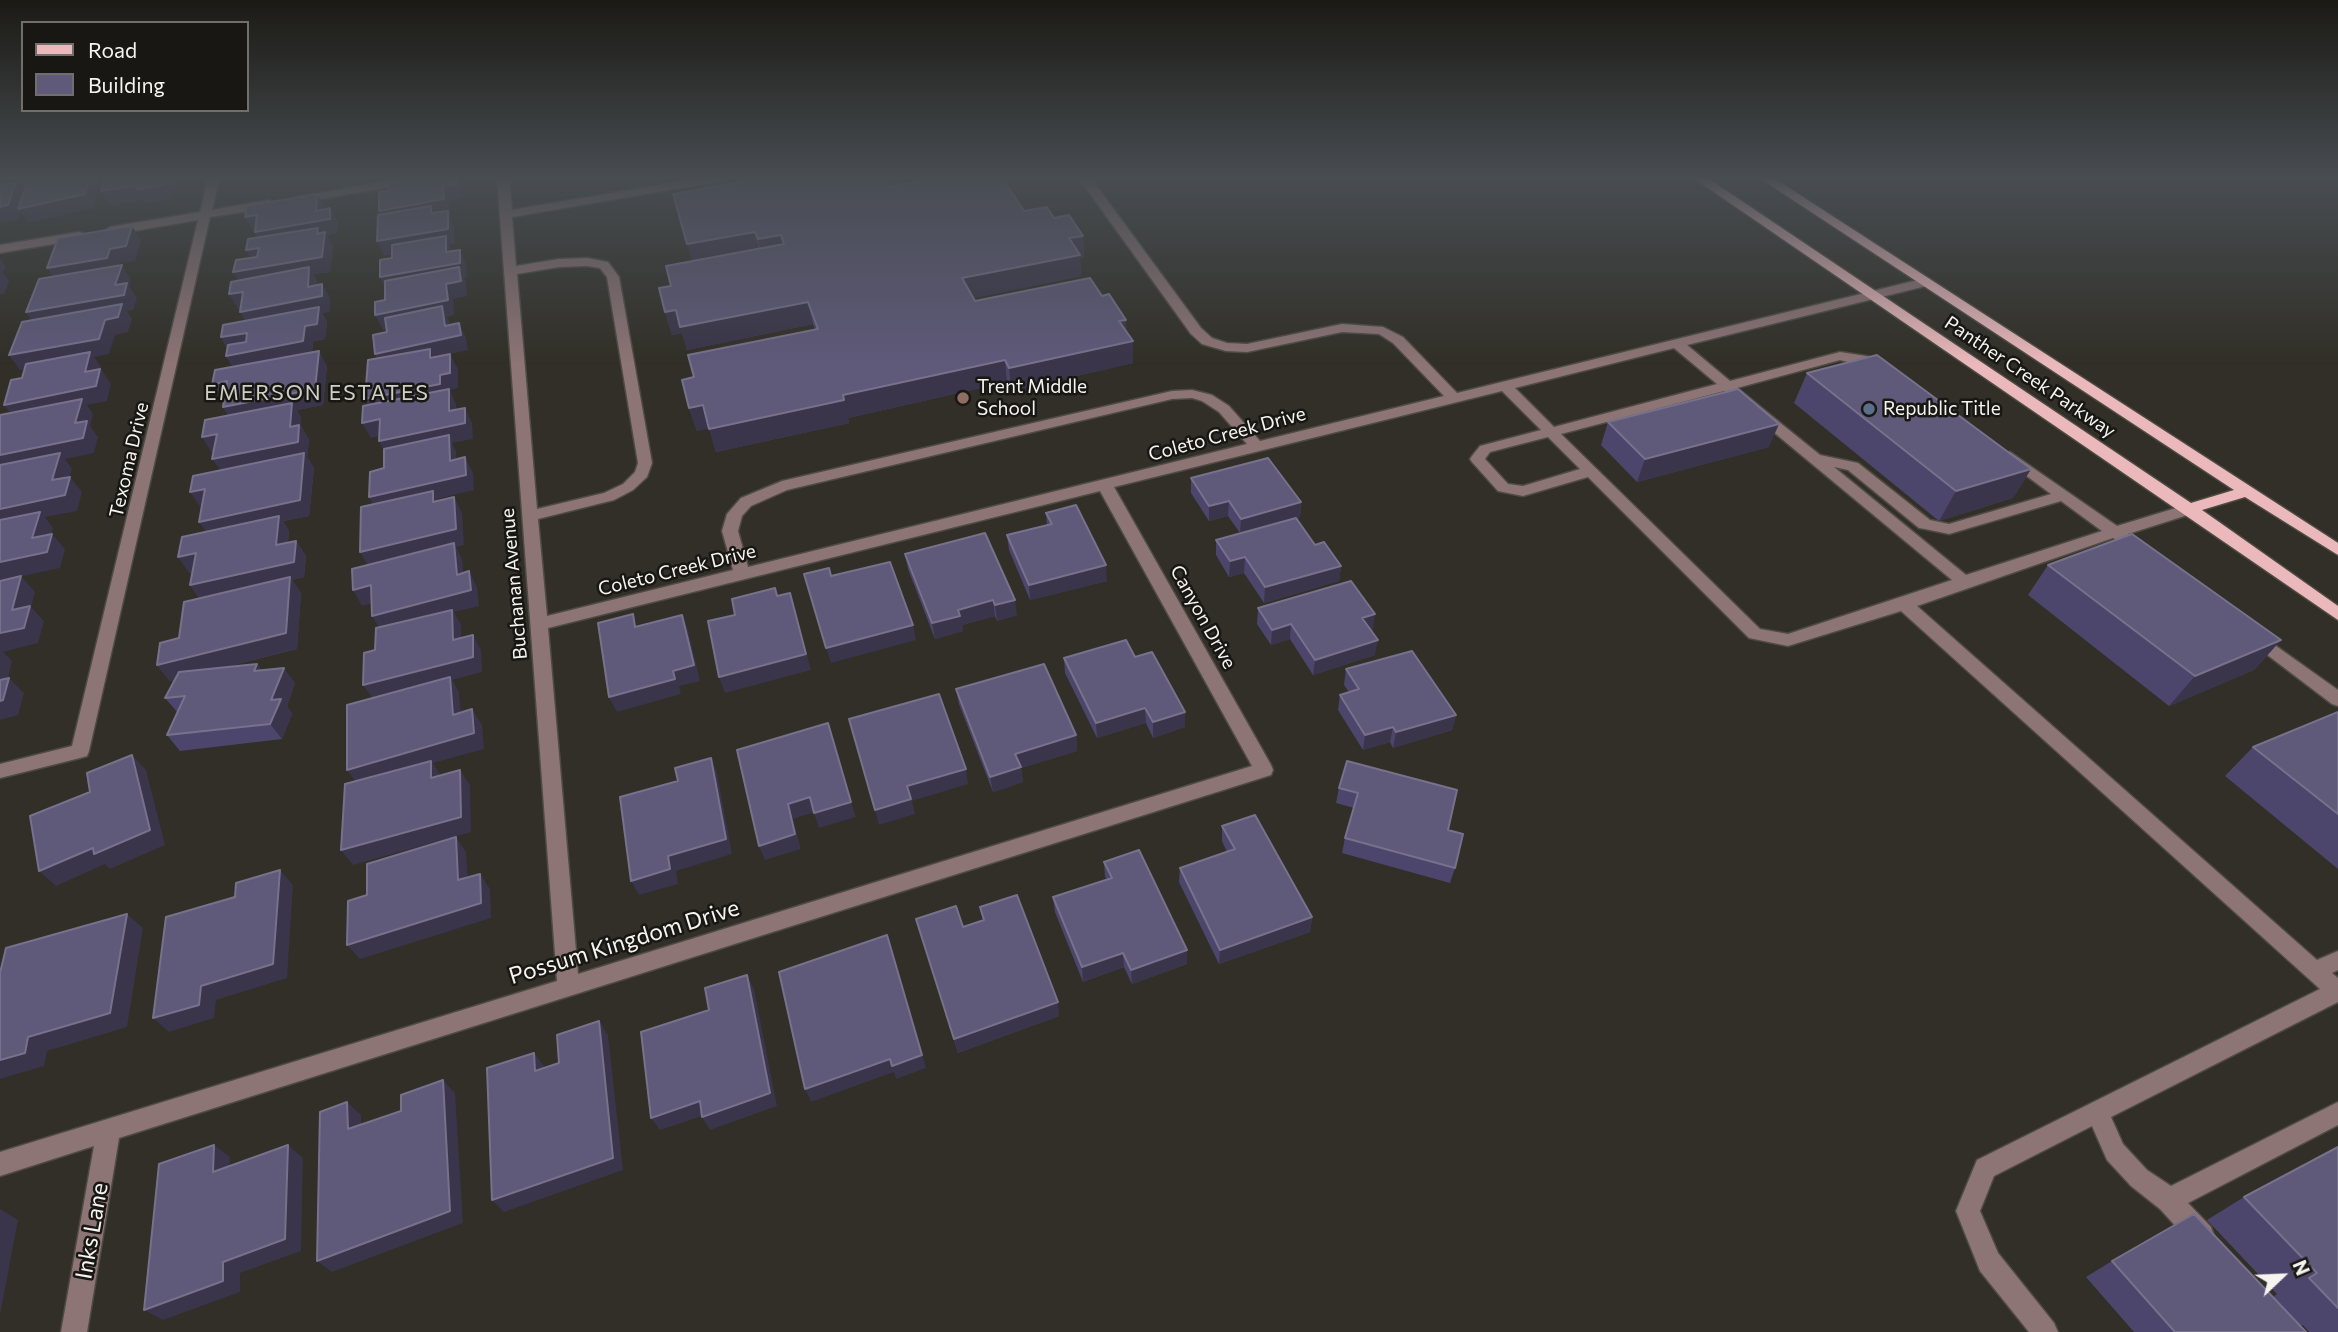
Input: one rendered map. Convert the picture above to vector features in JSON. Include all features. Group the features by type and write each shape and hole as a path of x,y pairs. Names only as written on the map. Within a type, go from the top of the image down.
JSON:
{"main road":[{"name":"Panther Creek Parkway","path":"1788,239 2189,509 2338,614"},
{"name":"Panther Creek Parkway","path":"1860,239 2338,550"},
{"path":"2189,509 2247,491"}],"street":[{"path":"0,249 60,239"},
{"name":"Texoma Drive","path":"0,771 80,751 200,239"},
{"name":"Buchanan Avenue","path":"508,239 568,987"},
{"path":"1129,239 1196,331 1207,341 1226,347 1247,348 1342,328 1383,331 1398,340 1453,397"},
{"path":"510,271 559,263 587,262 604,265 613,277 645,463 642,474 628,487 609,497 530,516"},
{"name":"Coleto Creek Drive","path":"538,624 1926,282"},
{"path":"1676,343 1964,582"},
{"path":"1592,471 1523,491 1503,488 1477,459 1485,449 1840,356 1866,360 1896,376"},
{"path":"1504,385 1755,634 1788,640 2189,509"},
{"path":"742,574 730,531 735,514 746,502 782,486 1172,395 1192,394 1207,398 1224,409 1256,446"},
{"path":"1996,447 2138,549"},
{"path":"1814,458 1853,466 1925,524 1949,529 2063,495"},
{"name":"Canyon Drive","path":"1105,485 1264,770"},
{"path":"1904,604 2337,991 1984,1168 1968,1210 1989,1262 2045,1332"},
{"path":"2238,624 2338,699"},
{"name":"Possum Kingdom Drive","path":"0,1164 1264,770"},
{"path":"2315,971 2338,960"},
{"path":"2097,1112 2115,1152 2139,1178 2169,1200 2216,1251"},
{"path":"2169,1200 2338,1113"},
{"name":"Inks Lane","path":"74,1332 109,1130"}],"building":[{"path":"58,239 128,239 126,246 110,249 107,258 47,268"},
{"path":"248,239 324,239 322,257 233,272 236,260 257,257 259,248 246,250"},
{"path":"446,239 446,252 460,250 460,263 380,277 380,260 392,258 392,245"},
{"path":"686,239 714,239 687,244"},
{"path":"782,239 1070,239 1080,255 962,278 975,301 1090,278 1102,296 1109,294 1126,320 1119,321 1133,341 1009,368 1005,360 843,395 844,400 709,429 703,405 689,408 682,380 694,377 688,355 818,329 808,302 680,327 676,310 665,312 659,288 671,286 666,266 784,244"},
{"path":"122,265 115,285 127,283 124,295 26,312 39,279"},
{"path":"309,267 308,287 322,284 322,296 240,312 243,292 229,294 231,282"},
{"path":"459,267 461,281 446,284 448,300 375,315 375,302 385,300 385,281"},
{"path":"122,304 118,317 105,320 99,339 9,355 22,322"},
{"path":"442,306 445,326 459,323 461,335 375,354 373,335 387,332 385,318"},
{"path":"319,307 317,324 305,326 303,341 226,356 228,345 246,342 247,333 221,337 223,325"},
{"path":"430,349 430,358 450,354 450,373 440,375 440,384 365,399 368,360"},
{"path":"319,351 315,389 223,407 227,381 212,385 215,370"},
{"path":"90,352 85,372 100,369 96,386 4,405 11,380 22,378 26,364"},
{"path":"1877,355 2031,469 1956,491 1807,373"},
{"path":"449,389 449,411 465,408 465,423 379,441 380,419 362,423 363,406"},
{"path":"1738,389 1779,424 1645,459 1608,422"},
{"path":"82,399 75,423 87,421 83,438 0,455 0,415"},
{"path":"292,403 290,427 299,425 298,442 212,459 217,434 202,437 205,420"},
{"path":"449,435 450,461 465,457 466,475 369,497 370,472 384,468 384,449"},
{"path":"60,453 52,480 70,477 65,495 0,509 0,465"},
{"path":"304,453 300,500 199,522 205,489 190,492 193,476"},
{"path":"1268,458 1301,502 1241,519 1229,501 1209,506 1191,478"},
{"path":"433,491 433,502 454,497 456,529 360,552 361,507"},
{"path":"1076,505 1106,565 1029,585 1007,535 1052,524 1046,513"},
{"path":"40,512 32,538 52,534 47,552 0,562 0,520"},
{"path":"279,516 276,545 296,541 294,562 190,585 196,553 178,557 182,537"},
{"path":"1296,518 1315,545 1324,542 1341,566 1265,587 1245,557 1230,561 1216,540"},
{"path":"985,533 1015,600 995,605 993,600 958,610 960,616 932,623 905,554"},
{"path":"2132,534 2281,640 2195,676 2048,565"},
{"path":"454,543 457,575 469,571 471,590 372,616 371,585 353,590 352,569"},
{"path":"890,562 913,625 826,648 804,574 829,568 831,576"},
{"path":"21,576 12,610 30,606 24,628 0,633 0,581"},
{"path":"290,577 286,633 157,665 160,643 179,638 184,602"},
{"path":"1351,581 1375,614 1362,618 1378,640 1315,660 1291,624 1272,630 1258,608"},
{"path":"775,588 777,596 790,593 806,654 719,677 708,621 735,615 732,599"},
{"path":"452,610 453,640 473,635 473,657 363,685 364,653 375,650 376,628"},
{"path":"633,614 635,627 682,615 694,665 673,671 675,679 609,697 598,623"},
{"path":"1126,640 1135,657 1152,652 1185,712 1153,722 1145,708 1096,723 1064,658"},
{"path":"1412,651 1456,715 1396,732 1393,727 1365,735 1340,695 1359,689 1346,669"},
{"path":"257,664 254,671 284,668 271,700 281,699 270,724 167,735 185,696 165,698 179,672"},
{"path":"1044,664 1076,735 1015,754 1021,767 990,777 956,689"},
{"path":"450,677 453,715 472,709 474,733 347,770 347,705"},
{"path":"9,678 3,700 0,701 0,680"},
{"path":"939,694 966,769 907,786 911,799 875,810 849,719"},
{"path":"2338,712 2338,814 2253,747"},
{"path":"828,723 851,802 814,813 810,797 788,804 795,834 759,846 737,750"},
{"path":"132,755 150,830 94,854 93,848 39,871 30,816 90,792 87,773"},
{"path":"711,758 726,839 668,856 670,869 631,881 620,797 678,781 675,768"},
{"path":"431,761 431,778 460,770 461,817 341,850 345,784"},
{"path":"1347,761 1457,790 1448,830 1463,834 1455,868 1345,838 1358,793 1339,788"},
{"path":"1255,815 1312,917 1220,950 1180,868 1235,849 1222,826"},
{"path":"456,837 458,880 480,874 481,903 347,945 348,901 367,895 367,864"},
{"path":"1139,850 1187,950 1131,970 1123,953 1082,967 1053,897 1112,878 1104,862"},
{"path":"280,870 273,964 201,986 199,1005 153,1018 166,917 235,897 236,883"},
{"path":"1017,895 1058,1002 954,1039 916,919 956,906 963,927 984,920 980,907"},
{"path":"127,914 110,1013 28,1037 25,1053 0,1060 0,973 6,948"},
{"path":"887,935 922,1055 892,1066 890,1059 805,1089 779,972"},
{"path":"747,975 770,1093 702,1117 700,1101 651,1118 641,1032 709,1010 705,988"},
{"path":"599,1021 613,1158 492,1200 487,1068 534,1053 535,1071 559,1063 557,1035"},
{"path":"443,1080 450,1211 317,1261 320,1112 347,1102 348,1129 401,1111 401,1095"},
{"path":"214,1145 213,1172 288,1145 285,1239 223,1262 223,1281 144,1310 159,1164"},
{"path":"2338,1147 2338,1308 2309,1278 2317,1273 2244,1197"},
{"path":"2194,1214 2306,1332 2175,1332 2112,1261"}],"place":[{"name":"Trent Middle School","path":"963,398"},
{"name":"Republic Title","path":"1869,409"}],"district":[{"name":"EMERSON ESTATES","path":"317,393"}]}
